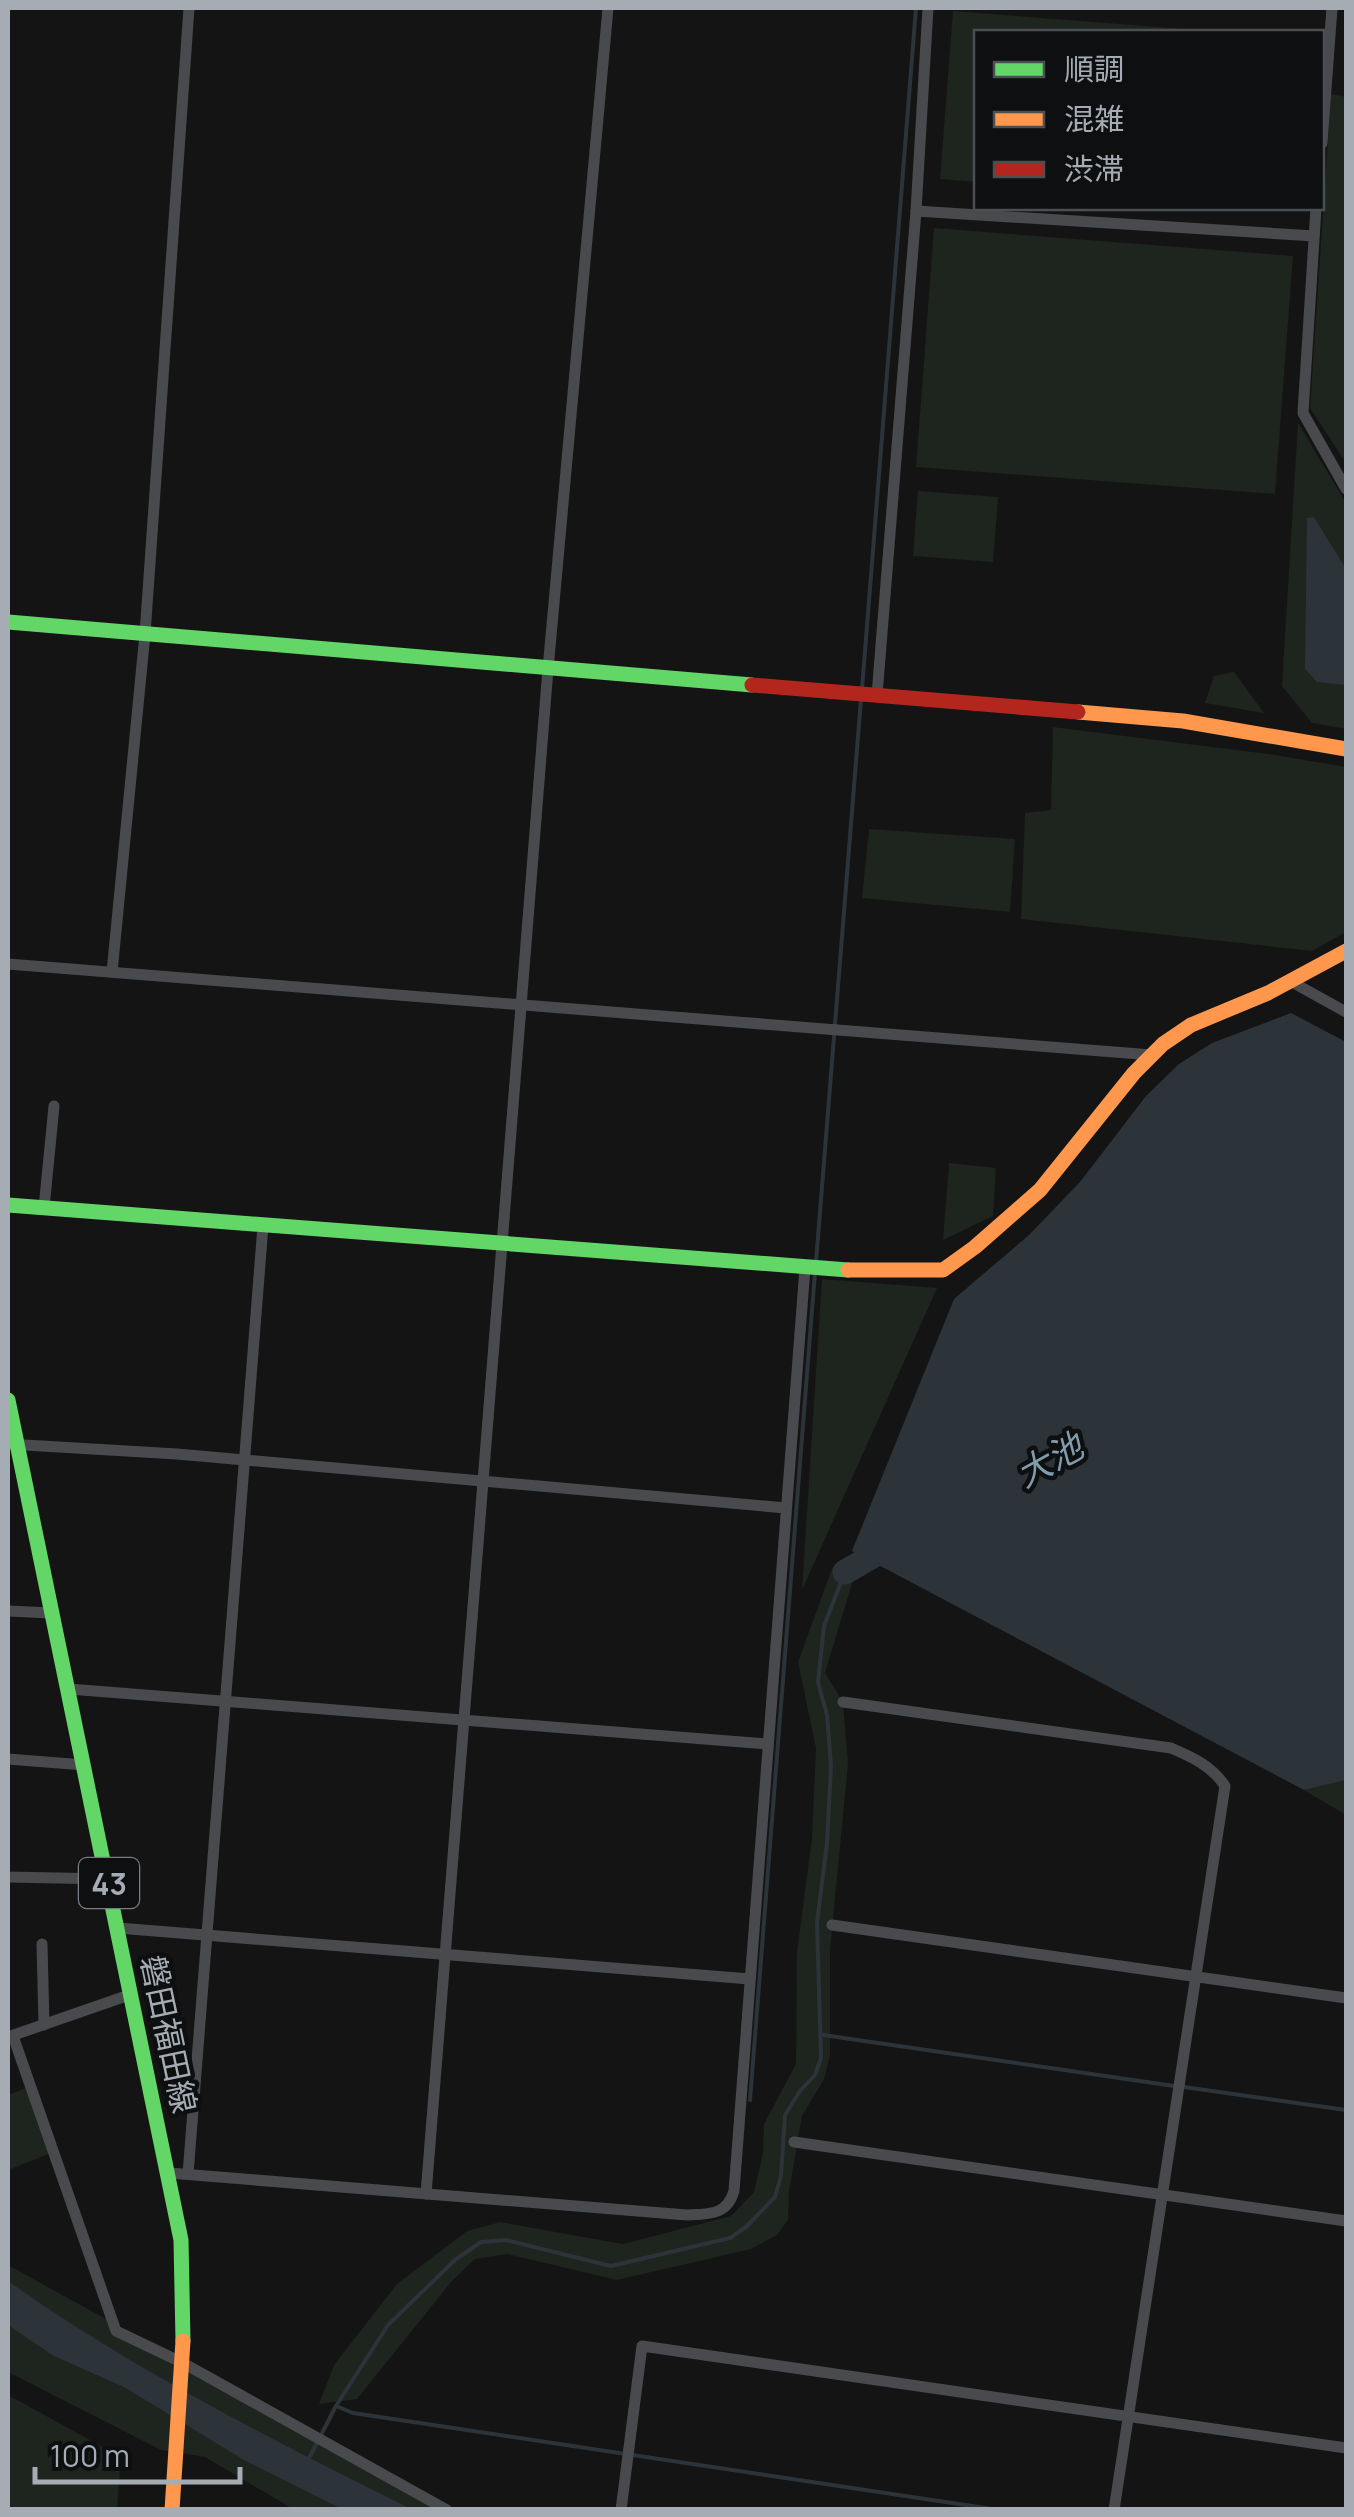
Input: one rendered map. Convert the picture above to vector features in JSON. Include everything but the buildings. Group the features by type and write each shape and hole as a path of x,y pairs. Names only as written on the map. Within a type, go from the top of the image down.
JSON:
{"street":[{"path":"112,972 145,634 189,8"},
{"path":"426,2194 548,668 608,8"},
{"path":"876,696 916,210 928,8"},
{"path":"1324,116 1332,8"},
{"path":"916,210 1314,236"},
{"path":"1316,210 1303,413 1346,490"},
{"path":"8,622 1183,722 1346,749"},
{"path":"8,1205 806,1268 943,1270 1040,1190 1152,1055 1192,1025 1346,951"},
{"path":"8,964 1152,1055"},
{"path":"1290,980 1346,1012"},
{"path":"44,1208 54,1106"},
{"path":"188,2174 263,1226"},
{"path":"170,2173 687,2215 720,2212 730,2205 806,1268"},
{"name":"磐田福田線","path":"8,1400 12,1444 69,1690 181,2240 183,2366 172,2510"},
{"path":"12,1444 246,1460 786,1508"},
{"path":"8,1611 52,1613"},
{"path":"69,1690 768,1744"},
{"path":"843,1702 1170,1748 1196,1759 1217,1774 1225,1786 1114,2510"},
{"path":"8,1759 84,1765"},
{"path":"8,1877 108,1879"},
{"path":"832,1925 1346,1998"},
{"path":"118,1928 750,1979"},
{"path":"42,1944 44,2025"},
{"path":"132,1994 10,2036 116,2331 447,2510"},
{"path":"794,2142 1346,2221"},
{"path":"621,2510 642,2346 1346,2448"}],"shaded area":[{"path":"953,11 1196,30 974,30 974,182 940,179"},
{"path":"1331,94 1346,97 1346,463 1310,408"},
{"path":"934,228 1293,256 1275,494 916,467"},
{"path":"1298,423 1346,503 1346,729 1312,723 1282,686"},
{"path":"918,491 998,497 993,562 913,556"},
{"path":"1234,672 1264,713 1205,703 1214,676"},
{"path":"1053,727 1346,767 1346,932 1312,951 1021,919 1025,813 1051,810"},
{"path":"869,829 1015,839 1010,912 862,898"},
{"path":"949,1163 996,1168 993,1216 943,1240"},
{"path":"822,1279 937,1288 802,1590"},
{"path":"833,1566 853,1580 825,1673 843,1702 848,1764 830,1950 830,2056 824,2079 802,2116 788,2220 777,2235 751,2249 617,2280 507,2254 475,2259 452,2281 357,2399 319,2404 334,2365 397,2284 467,2231 500,2222 623,2244 731,2216 754,2192 763,2153 764,2124 796,2064 797,1952 812,1838 816,1748 798,1662"},
{"path":"1346,1780 1346,1815 1304,1790"},
{"path":"31,2086 54,2152 8,2170 8,2095"},
{"path":"8,2265 450,2509 293,2509 205,2457 161,2450 8,2372"},
{"path":"8,2395 121,2457 117,2509 8,2509"}],"water":[{"path":"1314,517 1346,569 1346,685 1317,682 1305,669 1307,518"},
{"path":"1291,1013 1346,1042 1346,1780 1304,1790 852,1551 954,1299 1029,1235 1080,1182 1146,1096 1179,1064 1212,1043"},
{"path":"8,2281 154,2374 411,2509 342,2509 244,2460 124,2387 54,2356 8,2325"}],"waterway":[{"path":"862,689 916,8"},
{"path":"816,1262 861,699"},
{"path":"750,2100 815,1272"},
{"name":"大池","path":"845,1572 897,1542"},
{"path":"308,2460 336,2406 388,2325 455,2260 481,2242 506,2240 611,2266 730,2238 775,2197 781,2176 785,2115 815,2075 821,2058 817,1923 831,1766 827,1715 818,1682 824,1626 845,1572"},
{"path":"823,2035 1174,2086"},
{"path":"1184,2087 1346,2110"},
{"path":"336,2406 353,2413 999,2510"}],"traffic: fast":[{"path":"8,622 752,685"},
{"path":"8,1205 848,1270"},
{"path":"8,1400 181,2240 183,2341"}],"traffic: slow":[{"path":"1078,712 1183,721 1346,749"},
{"path":"848,1270 943,1270 1040,1190 1134,1073 1163,1044 1191,1025 1268,993 1346,951"},
{"path":"172,2510 183,2341"}],"traffic: jam":[{"path":"752,685 1078,712"}]}
